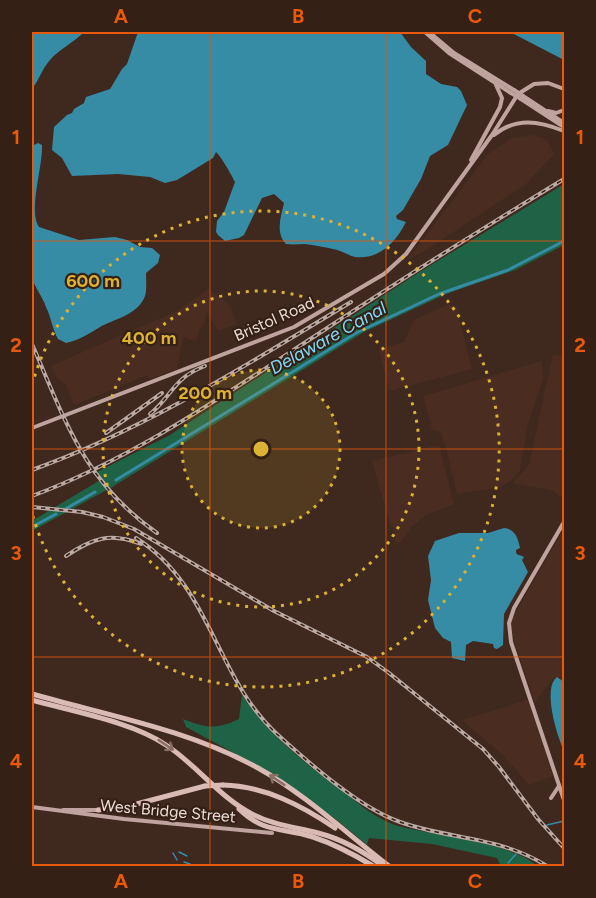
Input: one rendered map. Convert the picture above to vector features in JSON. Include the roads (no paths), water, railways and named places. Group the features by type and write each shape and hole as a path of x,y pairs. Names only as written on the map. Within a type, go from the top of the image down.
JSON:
{"highway":[{"path":"32,694 204,743 256,767 303,798 391,867"},
{"path":"32,700 150,735 178,753 246,816 261,826 306,835 348,852 373,867"},
{"path":"98,810 129,806 205,786 246,787 274,795 309,812 357,841"},
{"path":"220,792 259,818 338,840 361,851 383,867"},
{"path":"303,798 391,867"},
{"path":"272,832 329,844"}],"main road":[{"path":"427,32 486,75 564,125"},
{"path":"467,169 502,103 501,93 495,80"},
{"path":"474,159 515,98 523,90 534,84 543,83 564,88"},
{"path":"522,98 543,109 564,125"},
{"path":"543,109 556,113 564,110"},
{"path":"474,159 496,133 518,123 542,123 564,131"},
{"name":"Bristol Road","path":"32,428 314,317 397,264 474,159"},
{"path":"564,522 513,608 509,628 511,642 564,799"},
{"path":"560,785 551,798 558,796 564,799"},
{"name":"West Bridge Street","path":"32,807 124,819 272,832"},
{"name":"West Bridge Street","path":"63,811 67,809 98,810"}],"water":[{"path":"32,32 84,32 50,60 32,89"},
{"path":"138,32 400,32 411,47 426,61 426,74 441,84 457,87 467,105 448,145 430,156 421,179 403,210 396,216 397,219 406,222 402,229 392,243 379,253 372,256 355,257 319,246 286,244 280,230 284,203 274,194 262,198 244,235 225,241 216,232 217,221 224,212 235,182 216,152 213,158 177,180 165,183 150,177 118,174 72,176 62,158 52,150 54,127 84,103 86,97 110,89 127,64"},
{"path":"510,32 564,32 564,60"},
{"path":"38,143 42,145 35,200 36,220 39,227 79,240 115,237 140,247 152,248 160,255 158,263 146,273 145,296 137,308 125,316 66,343 58,339 32,277 32,146"},
{"path":"504,528 511,530 515,535 520,548 516,552 524,557 522,560 528,572 504,614 503,645 497,649 493,644 473,641 466,645 465,661 452,658 451,642 443,638 435,628 428,600 431,580 428,556 435,541 459,533 488,533"},
{"path":"557,677 564,682 564,751 552,713 551,691"}],"waterway":[{"name":"Delaware Canal","path":"116,480 356,333 439,294 508,270 564,241"},
{"name":"Delaware Canal","path":"67,508 95,492"},
{"name":"Delaware Canal","path":"32,527 56,514"},
{"path":"547,825 564,821"},
{"path":"179,852 187,856"},
{"path":"173,853 177,860"},
{"path":"508,863 516,854"},
{"path":"184,862 190,864"}],"railway":[{"path":"32,496 70,481 178,424 564,179"},
{"path":"32,470 74,454 196,394 351,302"},
{"path":"32,344 67,425 94,471 111,493 157,533"},
{"path":"150,414 180,381 205,366"},
{"path":"106,433 162,393"},
{"path":"32,507 82,512 134,529 274,611 367,657 483,749 564,848"},
{"path":"66,556 93,541 102,539 120,538 141,544"},
{"path":"136,538 161,558 181,581 198,606 240,687 257,712 278,735 320,772 369,807 400,822 511,849 547,866"}]}
